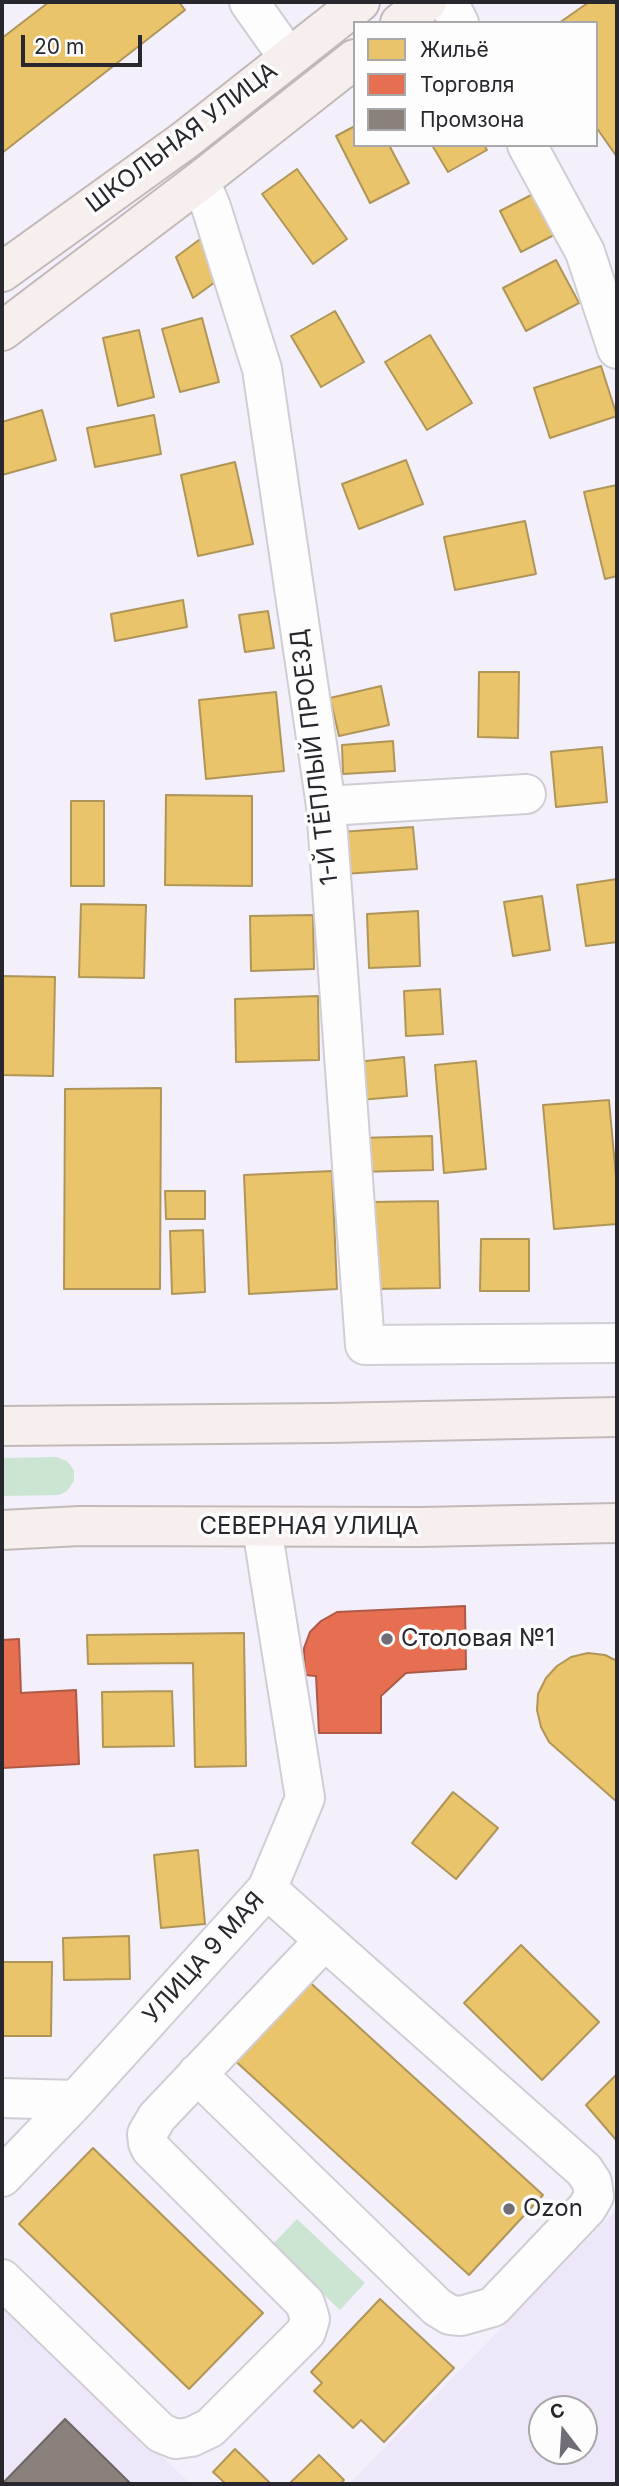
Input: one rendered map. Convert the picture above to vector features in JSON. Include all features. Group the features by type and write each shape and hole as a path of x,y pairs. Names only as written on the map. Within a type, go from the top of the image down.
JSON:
{"main road":[{"name":"ШКОЛЬНАЯ УЛИЦА","path":"2,272 185,139 360,2"},
{"path":"403,21 427,2"},
{"name":"ШКОЛЬНАЯ УЛИЦА","path":"2,331 353,61"},
{"path":"2,1426 617,1417"},
{"name":"СЕВЕРНАЯ УЛИЦА","path":"2,1530 80,1526 262,1528 617,1523"}],"street":[{"path":"248,2 288,57"},
{"path":"448,2 458,21"},
{"path":"528,147 585,251 617,349"},
{"name":"1-Й ТЁПЛЫЙ ПРОЕЗД","path":"200,181 211,207 262,369 326,806 365,1345 617,1343"},
{"path":"326,806 526,794"},
{"name":"УЛИЦА 9 МАЯ","path":"2,2177 76,2100 267,1889 305,1798 262,1528"},
{"path":"197,2074 437,2307 450,2315 461,2316 493,2307 587,2208 594,2196 592,2182 584,2170 267,1889"},
{"path":"2,2279 161,2433 176,2438 191,2437 210,2428 306,2332 310,2319 305,2303 151,2149 147,2134 157,2117 325,1940"},
{"path":"2,2098 76,2100"}],"shaded area":[{"path":"617,2209 617,2484 349,2484"},
{"path":"2,2305 191,2484 2,2484"}],"green space":[{"path":"57,1457 67,1461 74,1470 74,1481 67,1491 59,1495 2,1496 2,1458"},
{"path":"297,2219 365,2283 340,2310 272,2245"}],"building: Жильё":[{"path":"49,2 179,2 185,10 2,153 2,38"},
{"path":"589,2 617,2 617,157 598,130 598,21 562,21"},
{"path":"353,127 353,147 390,147 409,183 370,203 336,136"},
{"path":"433,147 485,147 487,150 448,172"},
{"path":"297,169 347,239 313,264 262,194"},
{"path":"535,193 556,234 521,252 500,211"},
{"path":"207,234 218,280 193,298 176,257"},
{"path":"556,260 579,303 526,331 503,288"},
{"path":"335,311 364,362 321,387 291,336"},
{"path":"202,318 219,382 180,392 162,329"},
{"path":"139,330 154,397 118,406 103,338"},
{"path":"430,335 472,403 427,430 385,362"},
{"path":"601,366 617,416 550,438 534,388"},
{"path":"42,410 56,460 2,475 2,422"},
{"path":"154,415 161,454 95,467 87,428"},
{"path":"406,460 423,504 359,529 342,484"},
{"path":"235,462 253,544 198,556 181,475"},
{"path":"617,485 617,576 605,579 584,492"},
{"path":"525,521 536,574 455,590 444,537"},
{"path":"183,600 187,627 115,641 111,614"},
{"path":"268,611 274,648 245,652 239,615"},
{"path":"479,672 519,672 518,738 478,737"},
{"path":"381,686 389,725 339,736 330,698"},
{"path":"276,692 284,771 206,779 199,700"},
{"path":"393,741 395,771 343,774 342,745"},
{"path":"602,747 607,802 556,807 551,752"},
{"path":"166,795 252,796 252,886 165,885"},
{"path":"71,801 104,801 104,886 71,886"},
{"path":"413,827 417,869 344,874 340,832"},
{"path":"617,879 617,942 586,946 577,885"},
{"path":"542,896 550,950 513,956 504,902"},
{"path":"81,904 146,905 144,978 79,977"},
{"path":"418,911 420,966 369,968 367,914"},
{"path":"313,915 314,969 251,971 250,916"},
{"path":"2,976 55,977 53,1076 2,1075"},
{"path":"440,989 443,1034 406,1036 404,991"},
{"path":"318,996 319,1060 236,1062 235,999"},
{"path":"404,1057 407,1096 359,1100 356,1062"},
{"path":"476,1061 486,1169 444,1173 435,1065"},
{"path":"161,1088 160,1289 64,1289 65,1089"},
{"path":"609,1100 617,1188 617,1224 554,1229 543,1105"},
{"path":"432,1136 433,1170 359,1172 359,1138"},
{"path":"332,1171 337,1289 249,1294 244,1175"},
{"path":"165,1191 205,1191 205,1219 166,1219"},
{"path":"438,1201 440,1288 372,1289 370,1202"},
{"path":"203,1230 205,1292 172,1294 170,1231"},
{"path":"481,1239 529,1239 529,1291 480,1291"},
{"path":"244,1633 246,1766 195,1767 193,1663 88,1664 87,1635"},
{"path":"588,1653 605,1655 617,1661 617,1802 549,1742 541,1727 537,1710 538,1694 546,1678 557,1666 571,1657"},
{"path":"172,1691 174,1746 103,1747 102,1692"},
{"path":"453,1792 498,1828 456,1879 412,1843"},
{"path":"198,1850 205,1924 161,1928 154,1855"},
{"path":"129,1936 130,1979 64,1980 63,1938"},
{"path":"521,1945 599,2022 542,2080 464,2003"},
{"path":"2,1962 52,1962 51,2036 2,2036"},
{"path":"304,1977 543,2195 469,2275 231,2057"},
{"path":"617,2074 617,2141 586,2105"},
{"path":"93,2148 263,2313 189,2389 19,2224"},
{"path":"380,2299 454,2368 384,2442 361,2420 353,2428 314,2391 322,2383 311,2372"},
{"path":"235,2449 271,2484 226,2484 213,2472"},
{"path":"319,2455 344,2480 340,2484 289,2484"}],"building: Торговля":[{"path":"465,1606 466,1669 406,1673 381,1696 381,1733 319,1733 316,1676 305,1675 304,1648 310,1632 321,1621 337,1612"},
{"path":"19,1639 21,1693 76,1690 79,1764 2,1768 2,1640"}],"building: Промзона":[{"path":"65,2419 131,2484 2,2484"}],"place":[{"name":"Столовая №1","path":"387,1639"},
{"name":"Ozon","path":"509,2209"}]}
